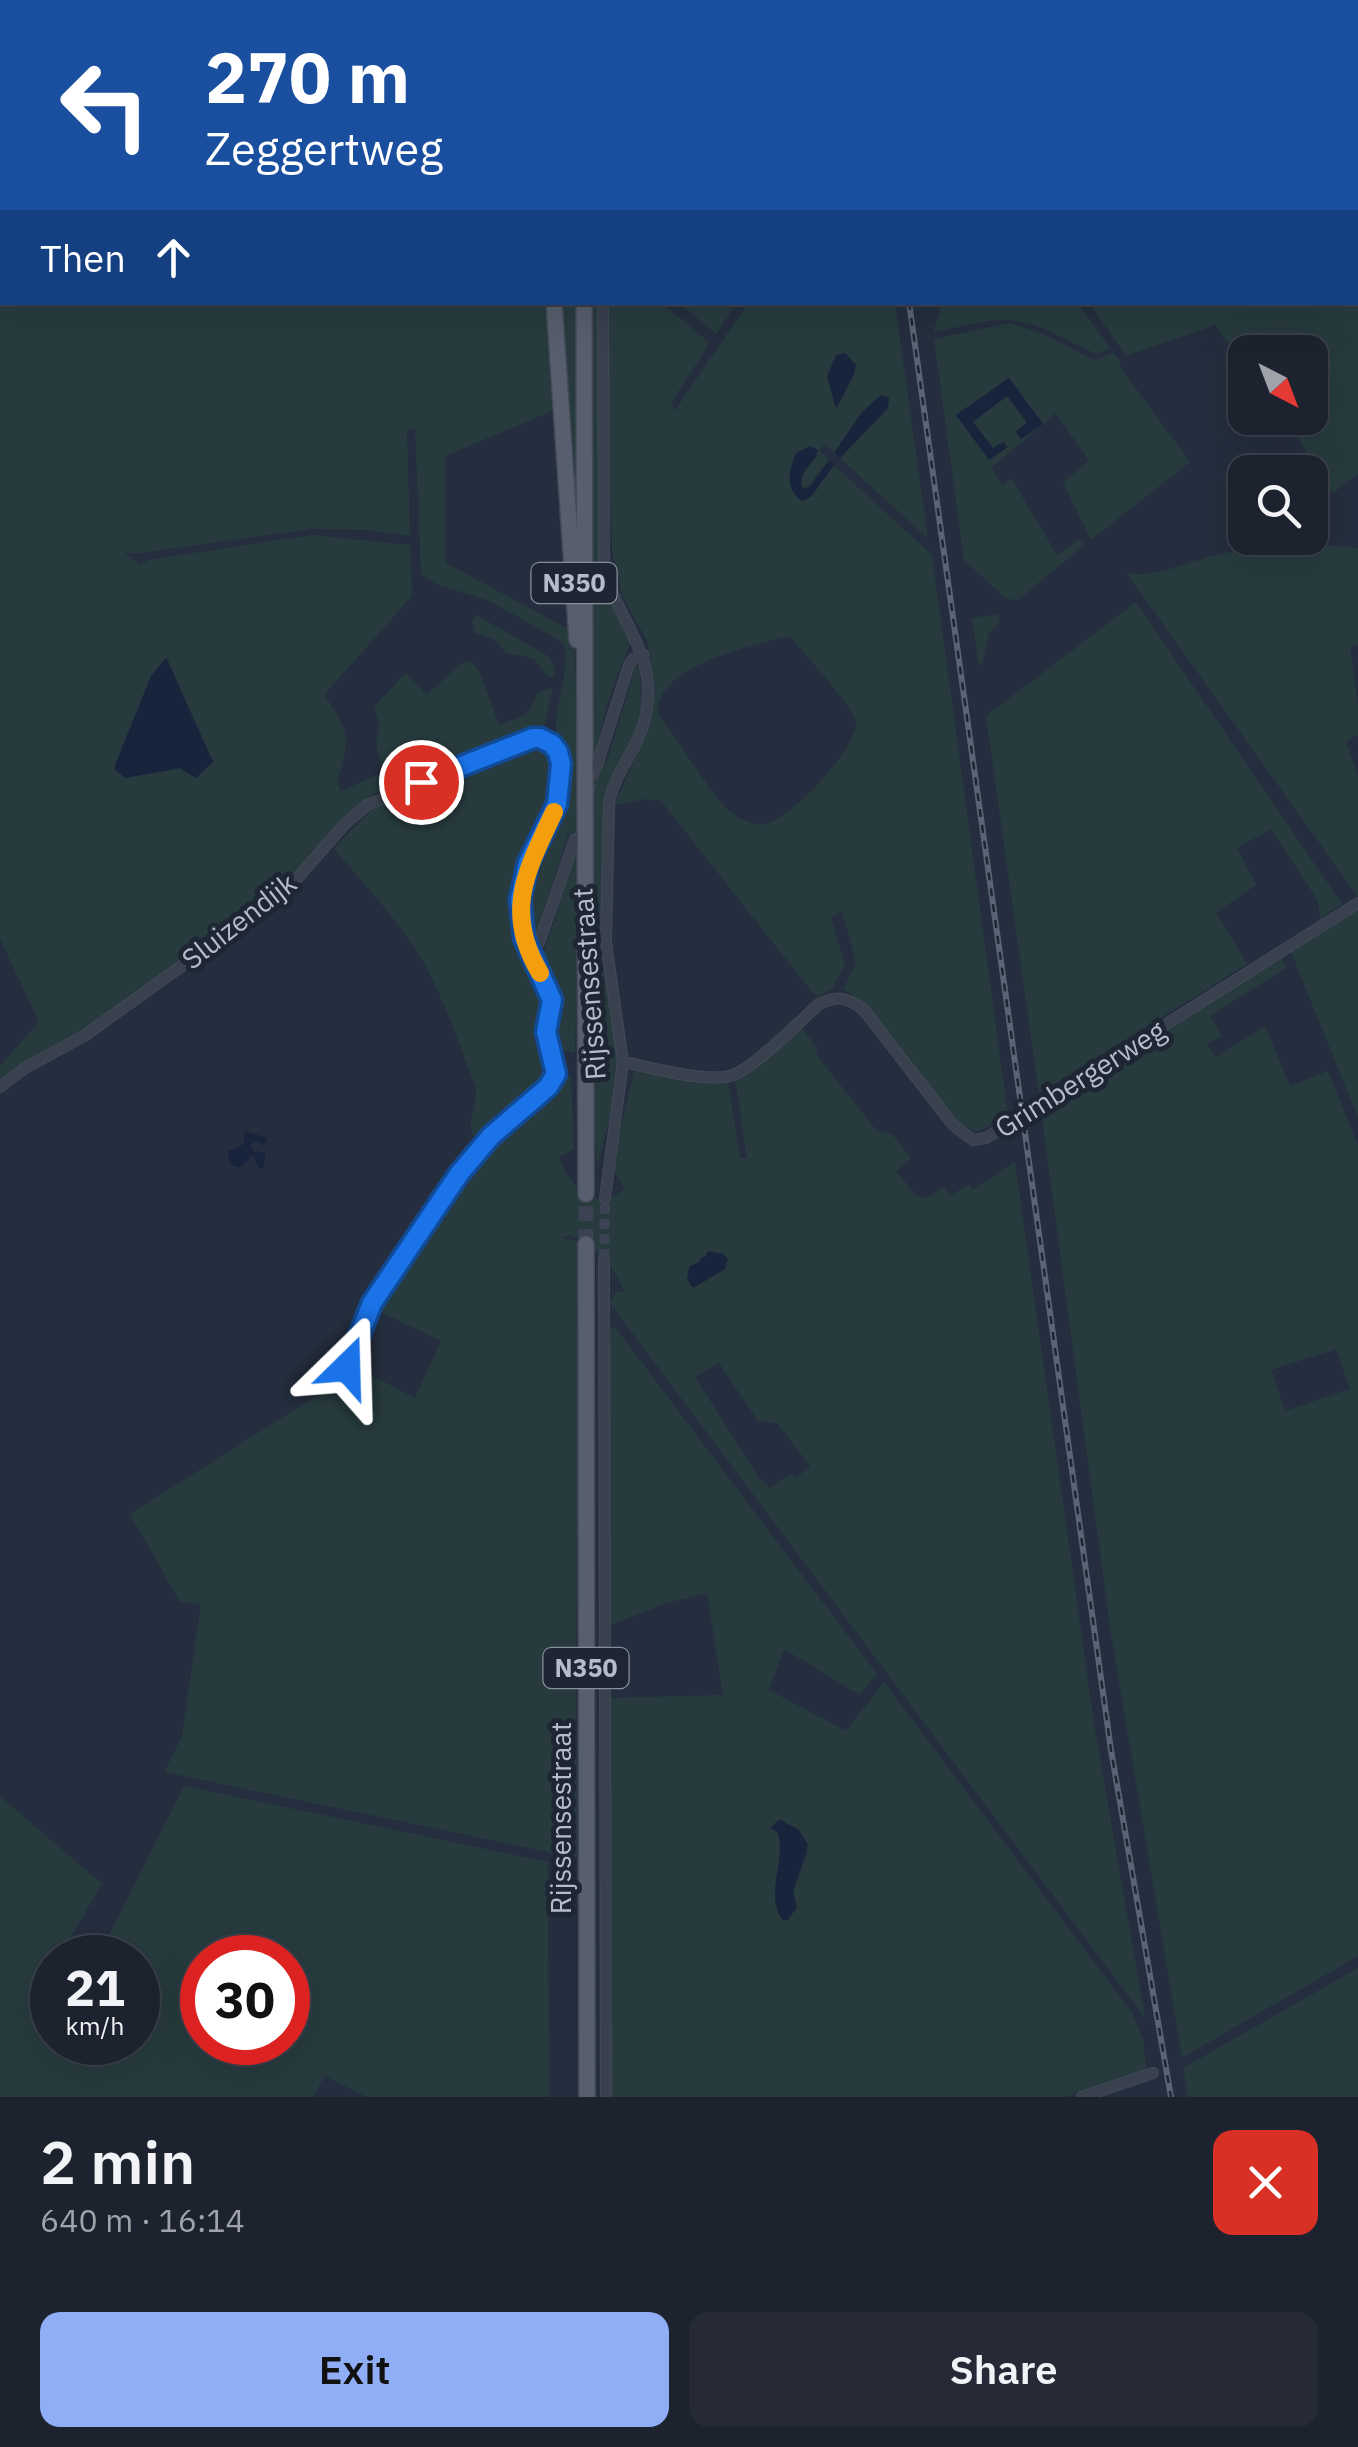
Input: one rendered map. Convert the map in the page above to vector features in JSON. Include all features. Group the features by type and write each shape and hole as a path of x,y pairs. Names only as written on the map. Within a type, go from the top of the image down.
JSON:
{"main road":[{"name":"Rijssensestraat","path":"554,305 584,708 586,1194"},
{"name":"Rijssensestraat","path":"584,305 584,708"},
{"name":"Rijssensestraat","path":"586,1244 586,2095"}],"street":[{"name":"Rijssensestraat","path":"603,305 604,567 612,594 643,654 648,691 646,716 612,788 608,815 606,942 623,1062 604,1198"},
{"path":"598,765 629,666 643,654"},
{"name":"Sluizendijk","path":"0,1086 84,1036 271,902 366,805 540,738 558,752 561,774 557,804 528,863 522,890 520,912 529,951"},
{"path":"347,1367 372,1303 459,1174 480,1148 555,1077 546,1032 552,1000 529,951 540,943 574,839"},
{"name":"Grimbergerweg","path":"623,1062 712,1077 731,1076 747,1068 819,1004 834,997 847,998 863,1009 952,1125 973,1140 986,1138 1358,903"},
{"name":"Rijssensestraat","path":"604,1259 606,2097"},
{"path":"1082,2097 1153,2073"}],"green space":[{"path":"0,305 546,305 552,411 445,456 446,563 574,632 580,851 575,1052 561,1051 552,1042 557,1000 541,962 576,852 574,832 568,835 536,934 529,933 526,912 532,876 565,793 566,775 556,724 565,647 488,600 438,585 421,574 415,428 407,432 410,536 312,529 124,553 141,565 148,560 312,535 410,545 412,596 324,695 346,736 337,781 341,791 382,773 374,707 406,673 427,695 460,664 470,661 479,671 499,725 524,714 538,692 553,688 544,727 371,795 275,892 84,1030 0,1079 0,1066 39,1022 0,939","holes":["167,658 213,762 193,777 180,768 125,778 115,765 153,673"]},
{"path":"559,305 575,305 584,687"},
{"path":"591,305 599,305 602,573 609,596 633,638 602,724 599,771 607,761 636,666 640,668 642,715 637,735 614,773 603,809 603,960 596,960 591,934"},
{"path":"608,305 664,305 710,343 672,401 674,412 747,305 895,305 928,539 840,458 888,408 887,396 862,412 834,453 825,444 819,450 829,460 805,490 801,484 804,471 818,455 796,453 802,501 834,465 932,555 1008,1115 977,1132 958,1124 851,993 843,990 856,963 842,911 831,918 845,965 832,989 816,997 661,801 646,799 614,805 650,726 655,690 647,641 622,595 612,551","holes":["790,636 856,721 846,748 803,799 772,822 760,825 724,806 658,714 661,697 689,670 732,652"]},
{"path":"681,305 736,305 716,334"},
{"path":"941,305 1079,305 1110,348 1096,354 1018,321 983,322 933,333"},
{"path":"1090,305 1358,305 1358,474 1333,493 1328,485 1328,455 1309,455 1296,435 1328,435 1328,335 1228,335 1228,342 1215,325 1126,356"},
{"path":"1009,323 1042,333 1094,360 1114,353 1120,367 1190,462 1091,540 1063,482 1089,461 1056,413 1043,424 991,468 1002,485 1011,478 1057,555 1079,539 1084,545 1018,600 1007,599 964,560 934,339","holes":["1009,378 1043,424 1021,439 1027,422 1007,396 972,422 993,448 956,415"]},
{"path":"1328,546 1358,548 1358,644 1350,647 1358,735 1346,741 1358,776 1358,897 1126,572 1148,574 1228,553 1328,555"},
{"path":"1136,602 1342,904 1320,919 1318,901 1271,829 1237,848 1256,885 1216,913 1247,964 1039,1094 986,716"},
{"path":"997,614 1000,622 989,633 979,666 972,618"},
{"path":"476,615 548,656 555,677 549,677 533,658 506,653 494,639 475,633 472,622"},
{"path":"530,741 542,741 552,749 553,799 515,875 516,924 548,998 540,1040 551,1071 476,1141 471,1119 476,1090 436,987 401,928 334,848 374,807"},
{"path":"1358,907 1358,1118 1291,952"},
{"path":"1281,955 1286,968 1210,1016 1222,1035 1207,1045 1216,1057 1265,1026 1290,1086 1328,1071 1358,1146 1358,1956 1182,2058 1111,1634 1040,1103","holes":["1336,1349 1350,1389 1285,1411 1271,1370"]},
{"path":"595,962 603,962 618,1045 616,1093 597,1167 592,1088"},
{"path":"794,1018 818,1049 815,1053 877,1131 892,1134 911,1158 896,1171 915,1194 925,1199 944,1187 950,1196 969,1184 973,1190 1015,1162 1094,1723 1145,2018 610,1303 616,1292 624,1292 610,1266 571,1235 563,1238 575,1241 584,1253 576,1637 577,1858 164,1772 182,1736 201,1604 180,1602 130,1514 315,1397 350,1364 415,1398 441,1341 371,1307 487,1144 558,1080 571,1076 574,1149 559,1157 584,1194 603,1199 625,1188 614,1172 616,1148 635,1068 727,1074 740,1158 747,1158 734,1072","holes":["719,1363 758,1421 777,1423 810,1466 795,1479 791,1474 770,1488 759,1478 695,1377"]},
{"path":"615,1327 877,1674 860,1695 784,1649 769,1690 846,1731 884,1682 1132,2013 1143,2039 1147,2073 1064,2097 612,2097 610,1698 723,1695 707,1593 667,1603 610,1625 610,1329","holes":["785,1821 808,1852 793,1891 780,1867 783,1849 774,1823"]},
{"path":"184,1786 548,1862 549,2097 367,2097 325,2076 312,2097 0,2097 0,1796 102,1884 72,1935 30,1935 30,2065 160,2065 160,1935 109,1935"},
{"path":"1358,1968 1358,2097 1188,2097 1183,2068"}],"water":[{"path":"845,353 856,365 836,409 827,376 836,355"},
{"path":"1009,378 1043,424 1021,439 1016,432 1027,422 1007,396 973,422 993,448 1003,442 1008,447 989,460 956,415"},
{"path":"881,395 889,398 888,408 840,458 834,453 862,412"},
{"path":"810,446 818,450 803,473 803,489 810,487 829,460 834,465 811,497 802,501 792,491 790,473 796,453"},
{"path":"166,658 213,762 196,778 180,768 125,778 115,770 115,765 151,676"},
{"path":"245,1131 267,1138 265,1146 256,1141 250,1145 253,1151 265,1153 264,1167 259,1168 253,1155 242,1167 229,1161 228,1151 244,1144"},
{"path":"708,1251 728,1259 725,1269 693,1288 687,1279 689,1267"},
{"path":"780,1820 799,1830 808,1845 793,1891 797,1907 788,1920 783,1920 775,1901 780,1843 778,1832 770,1828"}],"tunnel":[{"path":"589,793 597,765"},
{"path":"586,1194 586,1244"},
{"path":"604,1259 605,1198"}],"railway":[{"path":"909,305 1111,1750 1171,2097"}],"slow traffic":[{"path":"540,973 524,938 520,899 528,863 554,812"}],"route":[{"path":"347,1367 372,1303 459,1174 491,1136 548,1087 556,1074 546,1032 552,1000 524,938 520,899 528,863 557,804 561,764 558,752 548,741 533,738 421,782"}]}
